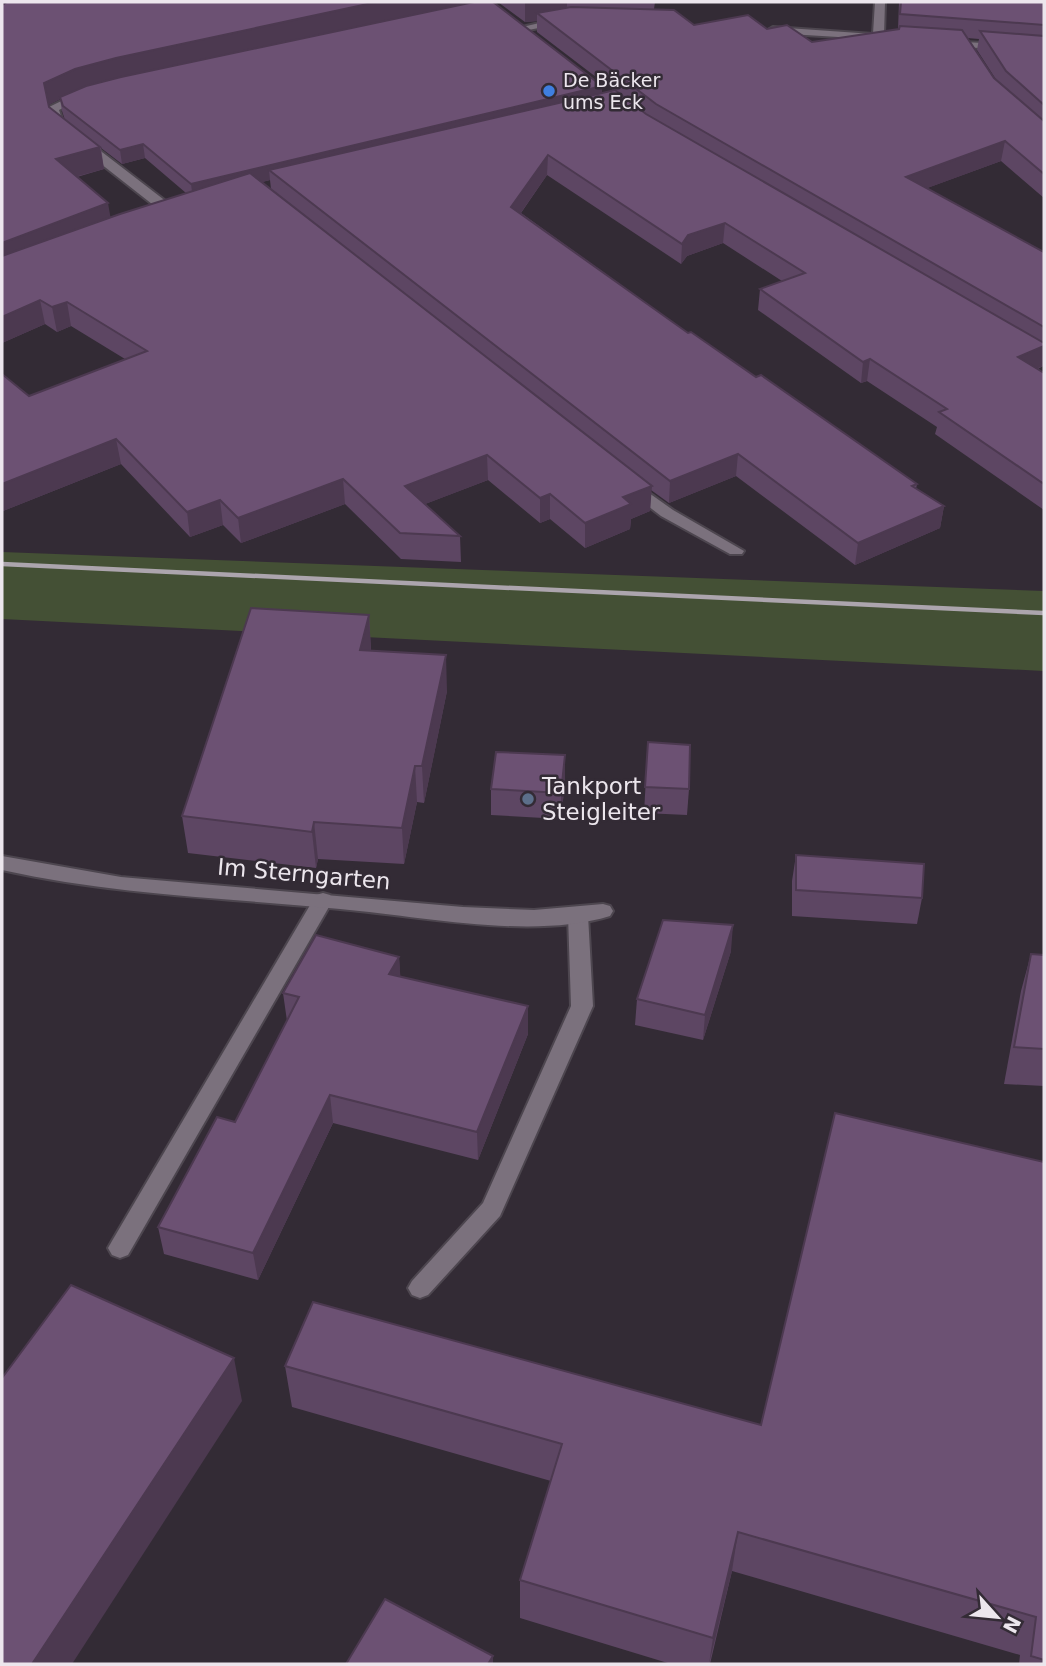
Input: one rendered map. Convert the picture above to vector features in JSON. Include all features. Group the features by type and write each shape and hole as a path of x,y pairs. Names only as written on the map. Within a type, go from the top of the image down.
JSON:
{"street":[{"path":"757,29 884,38 880,2"},
{"path":"523,28 570,20"},
{"path":"940,42 1044,49"},
{"path":"965,44 974,57"},
{"path":"95,92 53,108 58,124 171,212"},
{"path":"623,478 667,513 736,551"},
{"name":"Im Sterngarten","path":"2,863 138,885 530,917 603,911"},
{"path":"120,1248 323,900"},
{"path":"420,1288 492,1209 582,1006 578,915"}],"green space":[{"path":"2,552 1044,591 1044,671 2,619"}],"building":[{"path":"7,2 377,2 116,58 75,69 44,83 49,107 100,147 56,159 108,203 2,243 2,5"},
{"path":"474,2 493,2 602,86 191,184 143,144 120,150 63,106 60,97 86,86 121,77"},
{"path":"901,2 1044,2 1044,25 900,14"},
{"path":"571,7 674,10 694,25 748,15 767,29 787,25 812,42 899,29 900,26 962,30 994,78 1044,121 1044,174 1005,141 906,177 1044,252 1044,327 656,104 537,13"},
{"path":"980,31 1044,36 1044,105 1006,71"},
{"path":"615,90 646,114 1044,343 1044,346 1018,357 1044,373 1044,484 939,412 947,409 870,359 863,362 760,289 805,273 725,223 688,235 682,244 548,155 511,207 688,333 691,332 756,377 761,375 917,484 912,486 944,506 858,543 738,454 670,481 269,170"},
{"path":"250,173 652,486 623,497 631,504 585,523 550,494 540,498 487,455 405,486 460,536 400,533 343,479 238,518 220,500 187,512 116,439 2,484 2,374 29,396 147,351 67,302 52,307 40,300 2,317 2,256 120,214"},
{"path":"251,608 369,615 360,650 446,655 422,766 415,766 402,828 314,822 312,832 182,816"},
{"path":"648,742 690,745 689,789 645,787"},
{"path":"496,752 565,755 561,793 491,789"},
{"path":"796,855 924,864 922,898 796,890"},
{"path":"663,920 733,925 705,1015 637,999"},
{"path":"316,935 399,957 389,974 528,1006 477,1132 330,1095 253,1253 158,1227 217,1117 235,1122 299,997 283,993"},
{"path":"1031,954 1044,955 1044,1049 1014,1047"},
{"path":"835,1113 1044,1162 1044,1660 1031,1656 1036,1617 738,1532 713,1638 520,1580 562,1444 285,1366 313,1302 761,1425"},
{"path":"71,1285 234,1358 32,1664 2,1664 2,1378"},
{"path":"385,1599 493,1656 488,1664 346,1664"}],"railway":[{"path":"2,564 1044,613"}],"place":[{"name":"De Bäcker ums Eck","path":"549,91"},
{"name":"Tankport Steigleiter","path":"528,799"}]}
